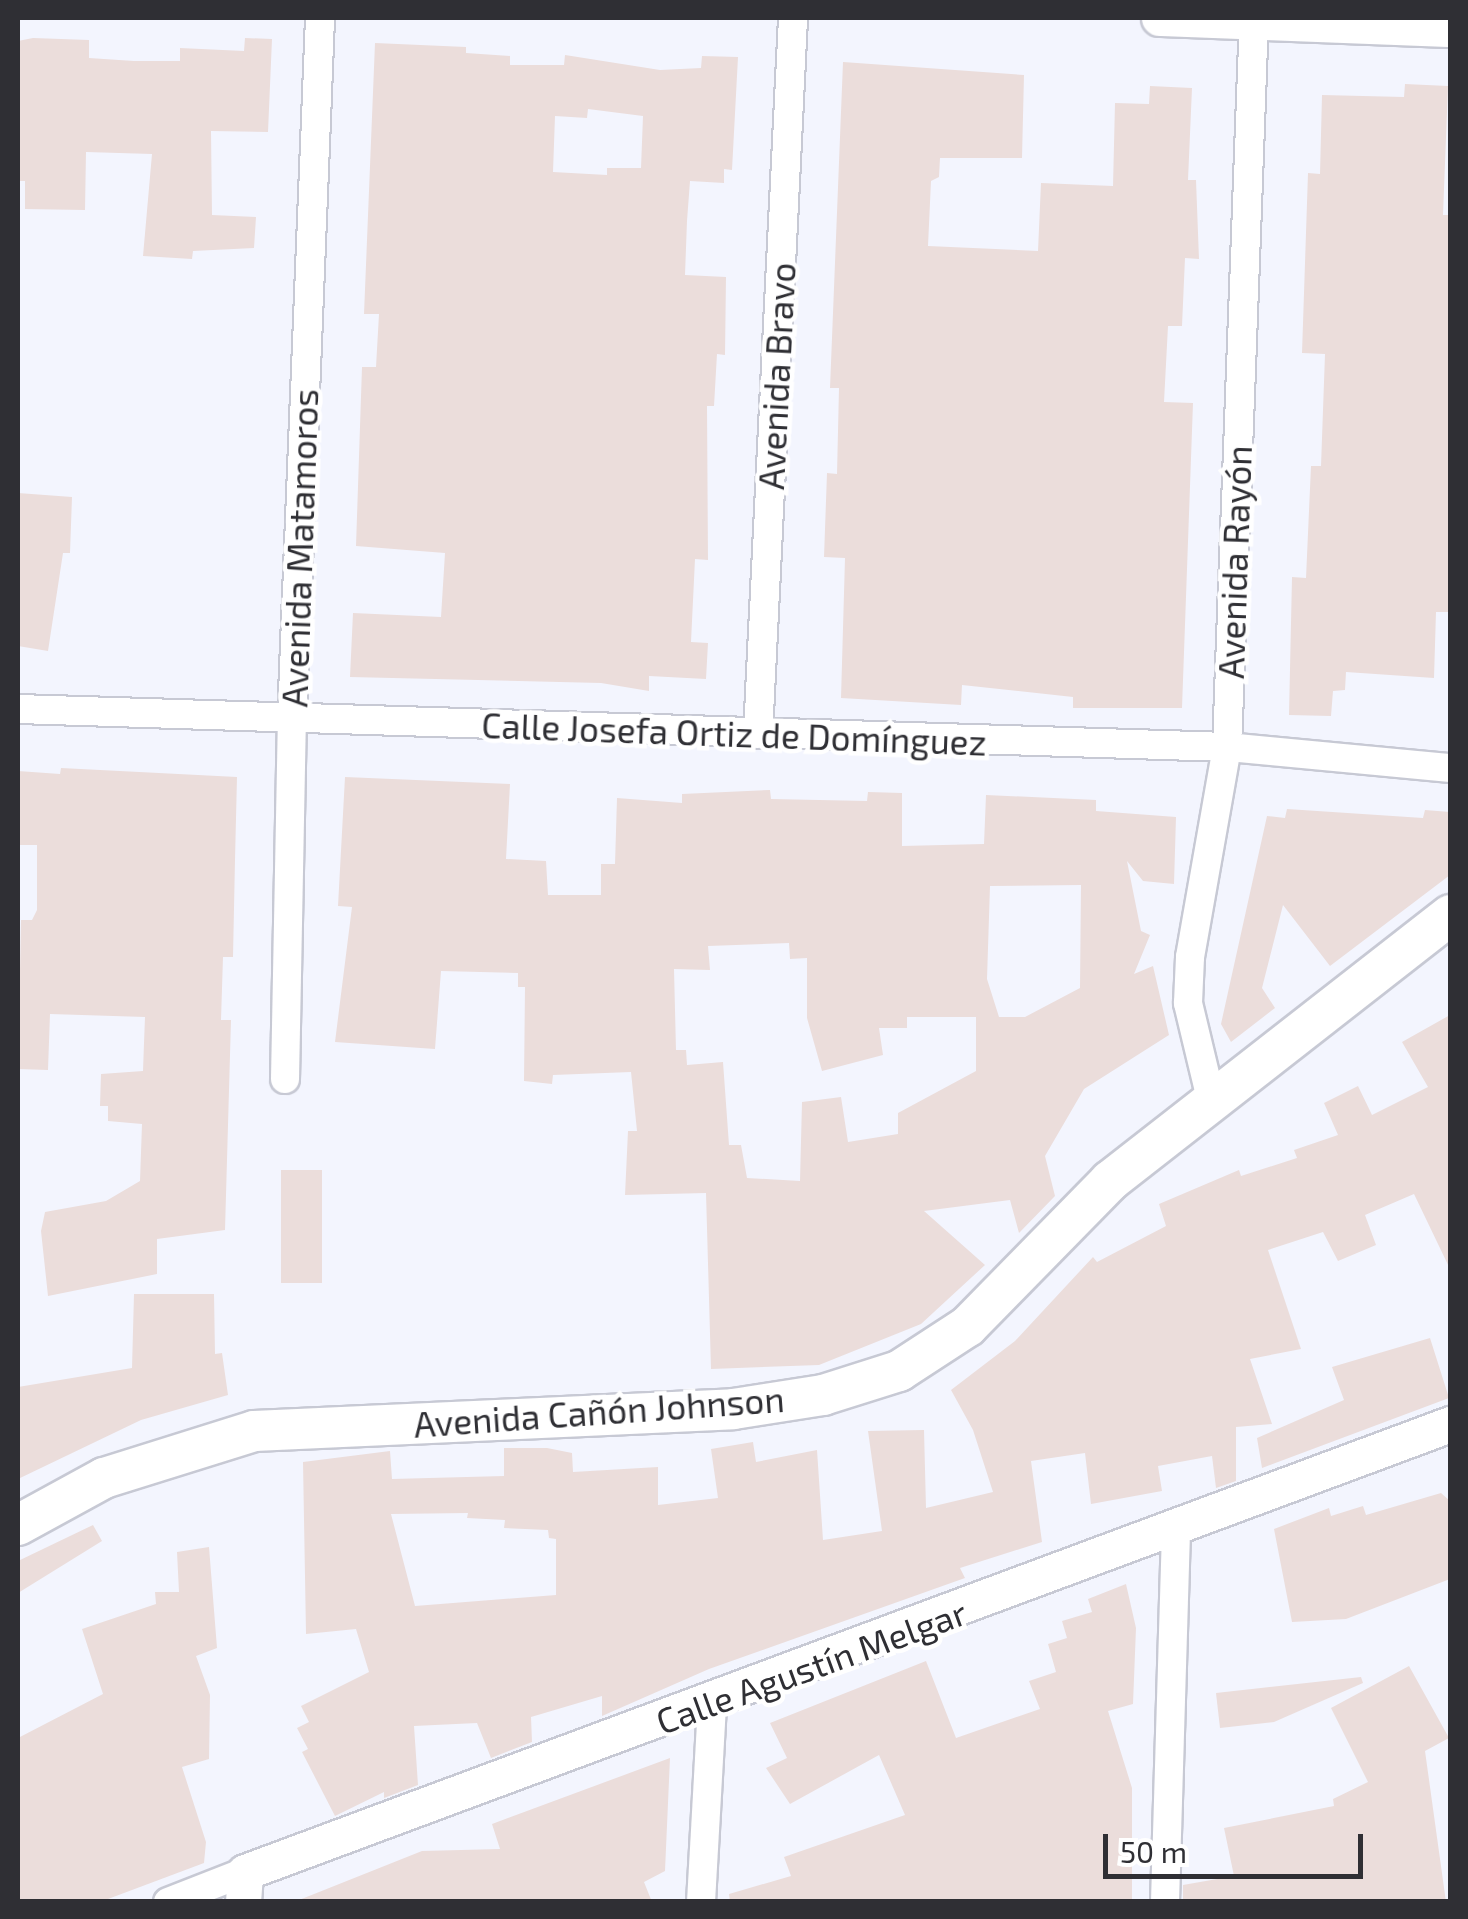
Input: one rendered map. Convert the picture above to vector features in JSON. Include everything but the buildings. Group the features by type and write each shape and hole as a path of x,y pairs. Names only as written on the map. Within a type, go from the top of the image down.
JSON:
{"main road":[{"name":"Avenida Cañón Johnson","path":"18,1525 104,1478 254,1431 732,1409 822,1396 899,1371 968,1326 1110,1181 1450,915"}],"street":[{"name":"Avenida Matamoros","path":"285,1079 292,720 320,18"},
{"name":"Avenida Bravo","path":"758,734 794,18"},
{"path":"1159,18 1450,29"},
{"name":"Avenida Rayón","path":"1211,1099 1194,1048 1190,957 1227,746 1254,20"},
{"name":"Calle Josefa Ortiz de Domínguez","path":"18,710 1227,746 1450,768"},
{"name":"Calle Agustín Melgar","path":"168,1902 244,1887 712,1703 1450,1424"},
{"path":"1165,1902 1176,1528"},
{"path":"702,1902 712,1703"}]}
